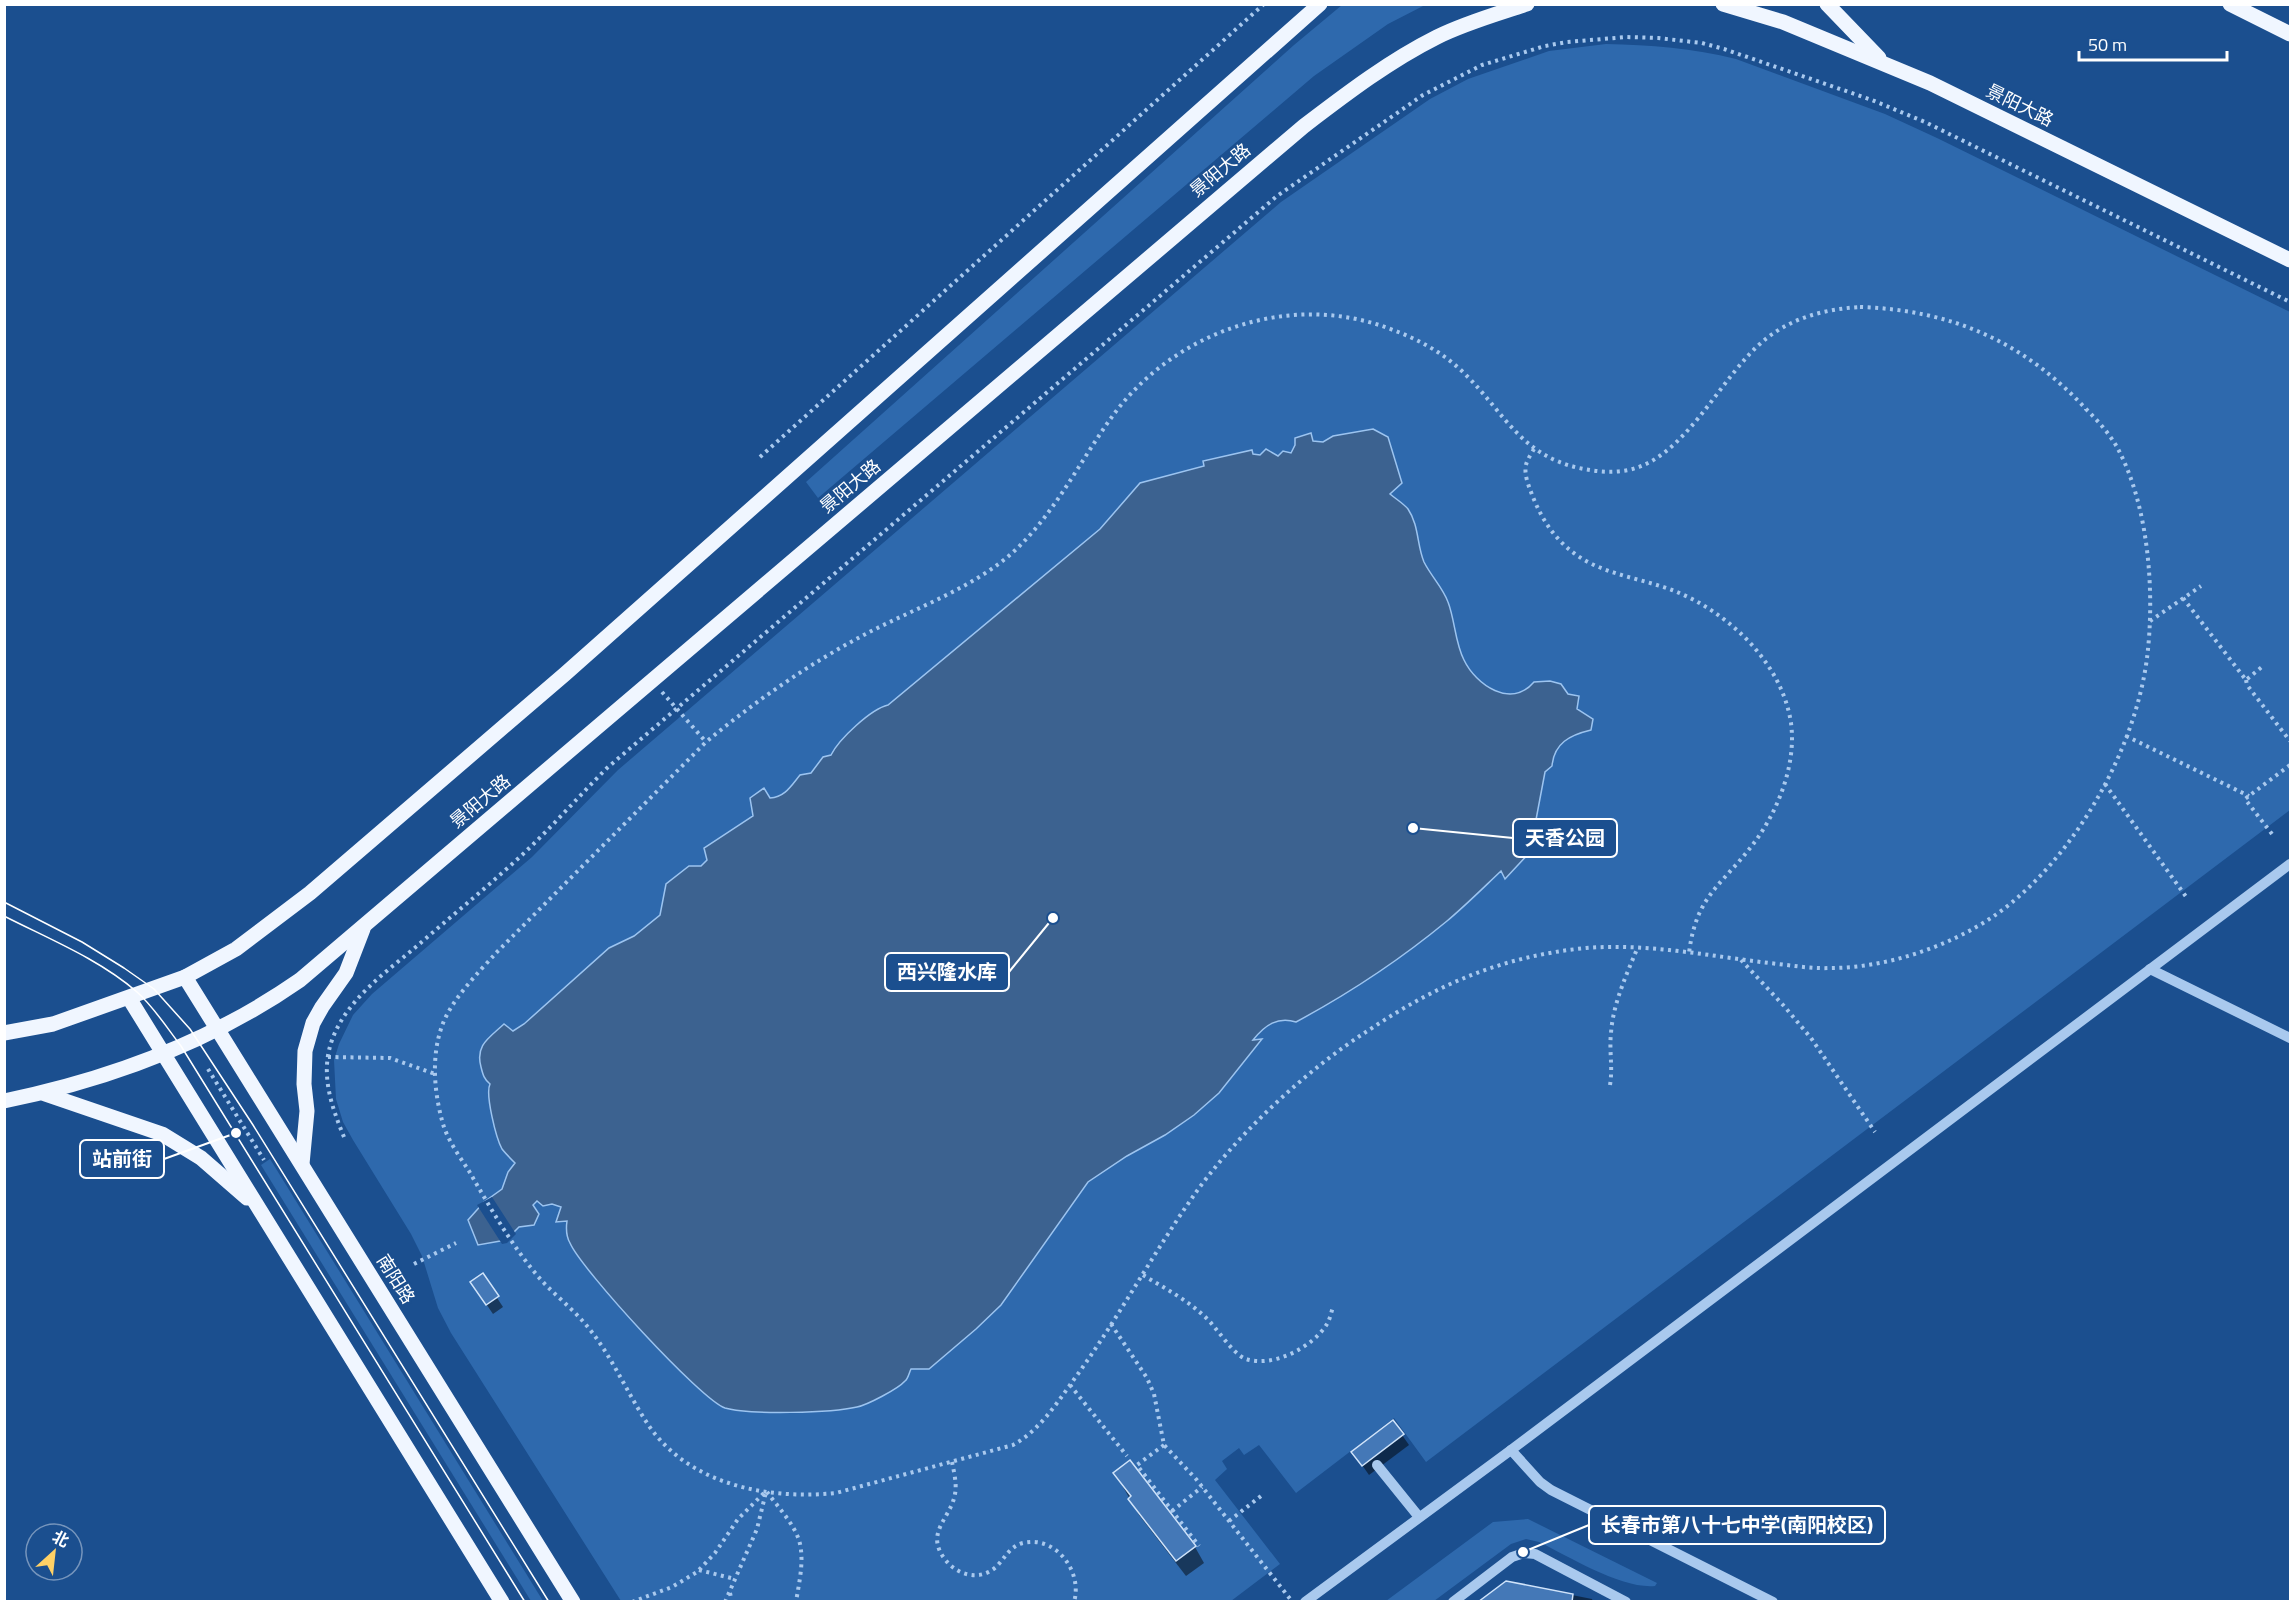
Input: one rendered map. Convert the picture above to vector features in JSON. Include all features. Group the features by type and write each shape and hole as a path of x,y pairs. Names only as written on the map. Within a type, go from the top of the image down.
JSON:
{"main road":[{"path":"4,1033 53,1024 185,977 236,949 318,885 582,658 1320,4"},
{"name":"景阳大路","path":"4,1101 92,1081 219,1031 267,1004 300,980 364,926 1304,126 1359,85 1428,42 1466,25 1527,4"},
{"name":"景阳大路","path":"1723,4 1783,22 1930,83 2290,260"},
{"path":"1827,4 1884,64"},
{"path":"2230,4 2290,34"},
{"path":"302,1164 307,1111 304,1084 305,1052 313,1023 346,973 364,926"},
{"name":"南阳路","path":"185,977 573,1602"},
{"path":"129,998 502,1602"},
{"path":"42,1093 162,1134 201,1158 259,1208"}],"street":[{"path":"1305,1602 1511,1450 2290,864"},
{"path":"2150,969 2290,1038"},
{"path":"1511,1450 1540,1482 1551,1490 1773,1602"},
{"path":"1377,1466 1419,1517"},
{"path":"1453,1602 1512,1557 1524,1552 1535,1554 1626,1602"}],"path":[{"path":"760,457 1264,4"},
{"path":"344,1137 327,1085 328,1057 340,1023 363,992 512,865 607,768 1277,196 1423,95 1482,65 1545,46 1600,38 1658,38 1702,43 1747,56 1872,100 1925,122 2290,302"},
{"path":"1839,308 1895,308 1930,315 1991,336 2038,364 2074,396 2116,444 2128,469 2143,531 2151,588 2143,684 2126,736 2105,784 2085,818 2042,874 1993,917 1959,935 1896,959 1860,967 1826,969 1689,953 1588,948 1504,962 1439,988 1363,1033 1293,1088 1212,1172 1191,1199 1070,1385 1042,1421 1023,1440 1013,1445 836,1493 810,1496 766,1491 710,1477 686,1463 659,1440 592,1333 576,1313 543,1281 514,1245 444,1127 437,1101 435,1074 437,1047 442,1025 472,981 496,953 706,742 748,710 837,650 958,588 1005,558 1048,512 1112,417 1135,390 1155,370 1178,354 1224,330 1252,320 1307,314 1333,315 1390,328 1431,348 1458,367 1525,442 1534,449 1554,461 1582,469 1601,472 1632,470 1667,450 1754,349 1783,327 1801,318 1839,308"},
{"path":"1534,449 1526,465 1526,480 1541,517 1552,533 1570,550 1592,564 1687,596 1713,612 1733,627 1763,658 1774,676 1787,708 1792,735 1790,759 1780,794 1756,841 1703,905 1694,929 1689,953"},
{"path":"2150,621 2201,586"},
{"path":"2183,598 2290,741"},
{"path":"2246,680 2263,666"},
{"path":"652,680 706,742"},
{"path":"2126,736 2250,796"},
{"path":"2272,834 2245,799 2290,765"},
{"path":"2105,784 2187,898"},
{"path":"1610,1084 1612,1020 1621,989 1637,949"},
{"path":"1741,959 1810,1038 1875,1131"},
{"path":"328,1057 390,1058 435,1074"},
{"path":"208,1069 264,1160"},
{"path":"414,1264 456,1243"},
{"path":"1143,1275 1192,1306 1218,1329 1235,1350 1247,1359 1269,1360 1308,1345 1328,1323 1333,1307"},
{"path":"1111,1324 1147,1378 1154,1394 1164,1444 1202,1487 1292,1602"},
{"path":"1070,1385 1127,1456"},
{"path":"1164,1444 1137,1465 1199,1546"},
{"path":"952,1462 955,1493 953,1502 938,1529 939,1547 943,1557 955,1569 967,1576 981,1575 994,1569 1017,1545 1036,1542 1046,1545 1061,1554 1074,1576 1076,1587 1074,1602"},
{"path":"1172,1511 1202,1487"},
{"path":"632,1602 672,1587 699,1570 715,1553 738,1519 766,1491"},
{"path":"725,1602 757,1529 766,1491"},
{"path":"766,1491 795,1532 800,1543 801,1570 796,1602"},
{"path":"1229,1521 1261,1496"},
{"path":"699,1570 735,1579"},
{"path":"730,1592 732,1602"}],"shaded area":[{"path":"1342,5 1425,5 1388,24 1314,76 818,498 806,482 1294,45"},
{"path":"1606,44 1671,48 1736,59 1885,114 2290,312 2290,810 1426,1462 1394,1418 1296,1493 1259,1445 1244,1455 1239,1448 1222,1461 1227,1469 1215,1480 1280,1564 1231,1601 621,1601 451,1333 438,1308 422,1256 411,1234 343,1122 336,1099 334,1060 353,1015 372,994 532,857 618,770 1281,202 1430,99 1468,79 1549,51"},
{"path":"1373,429 1388,437 1402,483 1390,494 1412,515 1424,562 1446,597 1459,646 1470,669 1485,685 1505,693 1525,690 1534,682 1550,681 1561,684 1568,694 1579,696 1577,709 1593,719 1591,730 1576,734 1564,741 1556,751 1552,766 1545,772 1535,825 1545,831 1532,850 1505,879 1501,871 1429,935 1335,1000 1296,1022 1278,1021 1262,1030 1253,1040 1262,1039 1219,1093 1194,1115 1088,1182 1001,1305 976,1329 929,1369 911,1369 907,1379 901,1384 862,1406 811,1412 752,1412 725,1408 712,1400 668,1359 595,1279 570,1243 567,1221 556,1222 561,1207 552,1204 543,1206 537,1201 533,1205 539,1214 534,1225 519,1227 506,1240 478,1245 468,1220 484,1202 502,1189 508,1172 515,1163 502,1149 494,1126 489,1097 490,1084 484,1077 481,1067 482,1047 504,1024 513,1031 524,1024 609,948 634,936 660,915 666,884 689,866 701,866 707,860 704,848 753,816 750,798 764,788 770,798 780,796 800,775 811,773 823,757 831,755 856,726 873,712 888,705 1100,529 1140,483 1204,466 1203,461 1252,450 1253,454 1260,455 1266,449 1278,456 1283,451 1291,453 1295,445 1295,438 1311,433 1313,441 1323,442 1333,436"},
{"path":"270,1159 543,1601 531,1601 261,1165"},
{"path":"1528,1519 1657,1583 1655,1586 1642,1586 1612,1577 1539,1542 1526,1539 1511,1544 1434,1601 1386,1601 1493,1522"}],"pier":[{"path":"492,1197 516,1234 507,1243 502,1244 477,1205"}],"building":[{"path":"483,1273 499,1296 486,1305 470,1282"},
{"path":"1393,1420 1404,1434 1362,1466 1351,1452"},
{"path":"1130,1460 1196,1546 1176,1561 1128,1499 1131,1496 1113,1473"},
{"path":"1506,1581 1573,1594 1572,1602 1478,1602"}],"tram line":[{"path":"4,902 82,942 124,968 154,989 190,1029 253,1125 549,1602"},
{"path":"4,916 107,969 137,992 160,1018 181,1046 525,1602"}],"place":[{"name":"天香公园","path":"1413,828"},
{"name":"西兴隆水库","path":"1053,918"},
{"name":"站前街","path":"236,1133"},
{"name":"长春市第八十七中学(南阳校区)","path":"1523,1552"}]}
